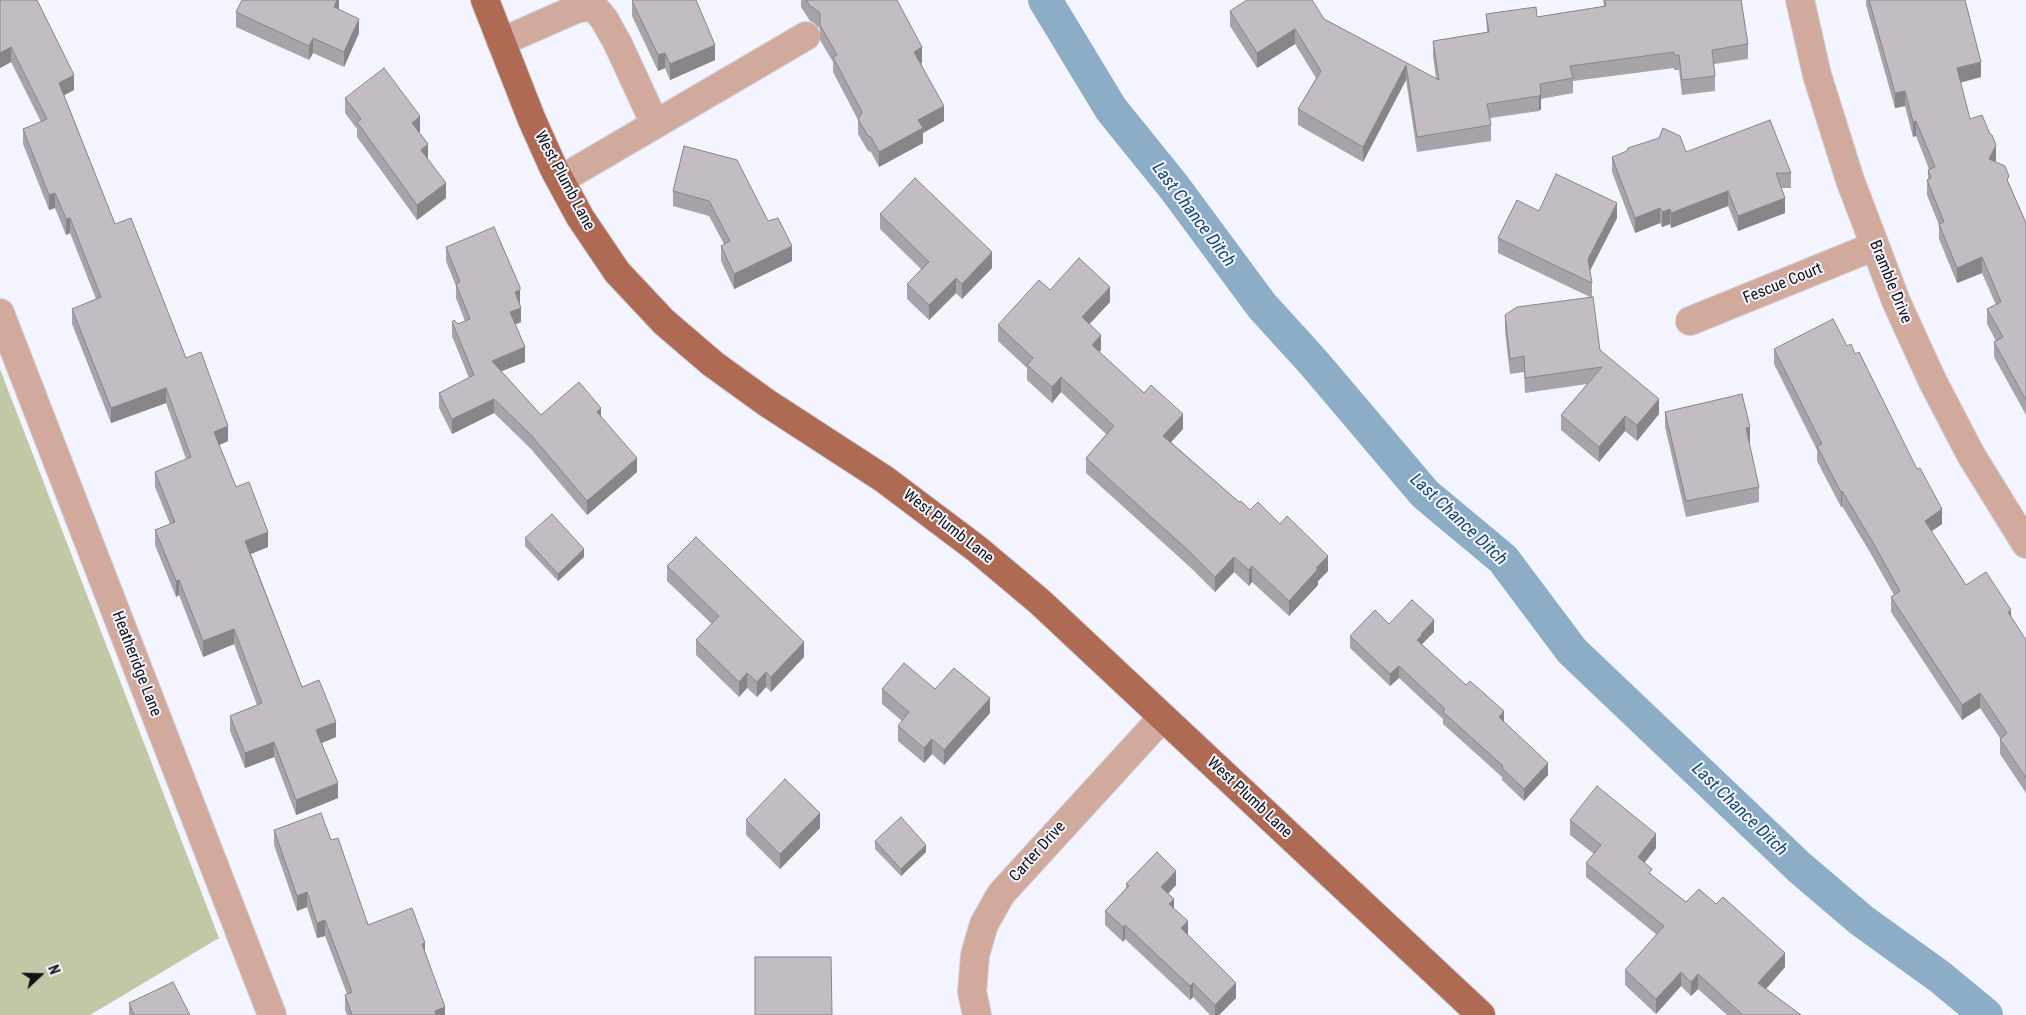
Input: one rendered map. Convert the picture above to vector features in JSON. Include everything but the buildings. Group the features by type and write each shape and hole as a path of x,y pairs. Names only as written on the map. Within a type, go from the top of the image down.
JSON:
{"main road":[{"name":"West Plumb Lane","path":"485,0 532,120 580,218 617,272 664,322 712,364 767,404 884,479 977,548 1040,602 1481,1015"}],"street":[{"name":"Bramble Drive","path":"1800,0 1820,85 1850,180 1896,302 1932,380 1971,455 2026,544"},
{"path":"501,42 576,9 594,6 604,18 618,44 655,124"},
{"path":"560,180 806,36"},
{"name":"Fescue Court","path":"1690,321 1875,246"},
{"name":"Heatheridge Lane","path":"0,314 272,1015"},
{"name":"Carter Drive","path":"976,1015 972,992 975,955 984,924 1001,894 1162,718"}],"green space":[{"path":"0,369 219,938 90,1015 0,1015"}],"waterway":[{"name":"Last Chance Ditch","path":"1045,0 1111,109 1174,187 1262,306 1313,362 1425,494 1503,559 1572,651 1799,867 1861,920 1940,977 1986,1015"}]}
